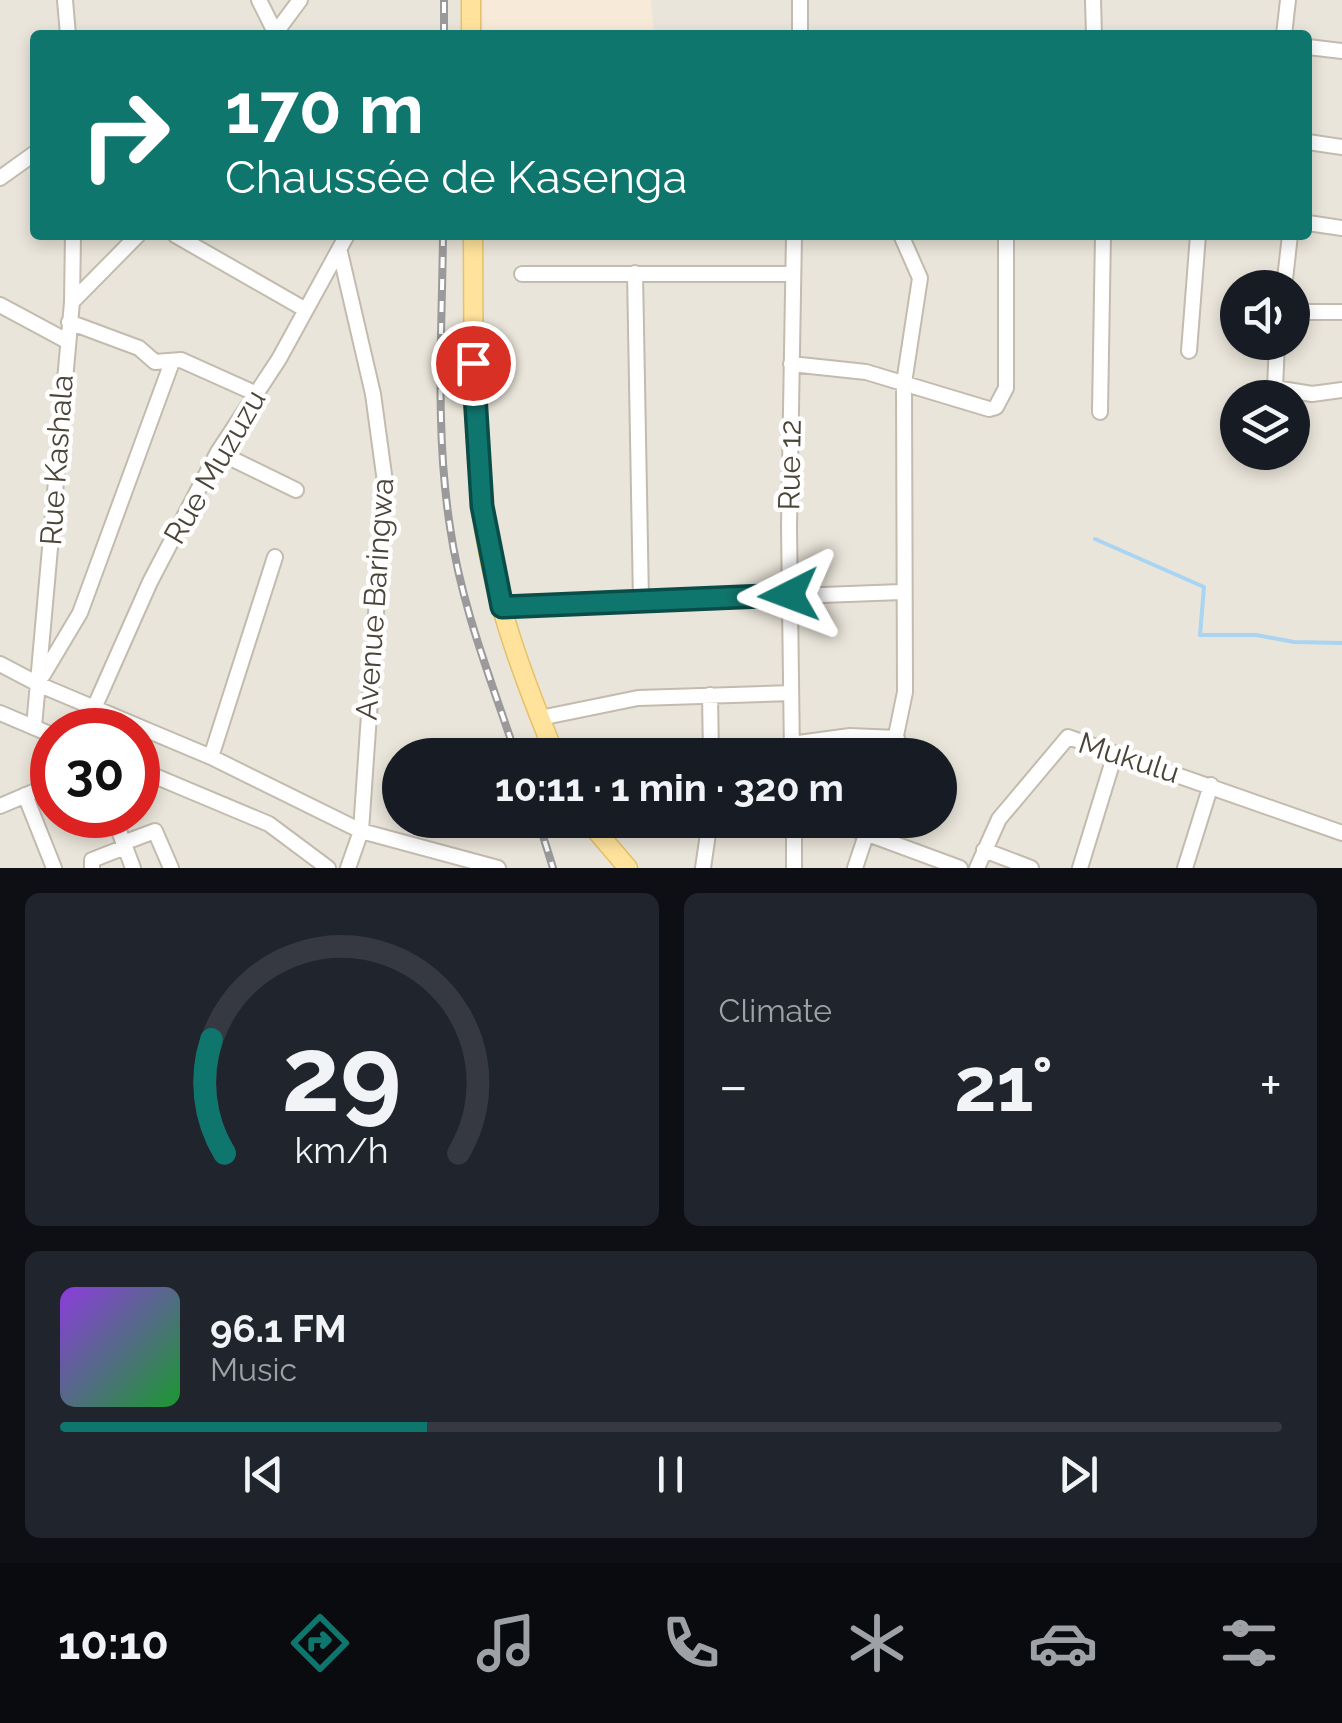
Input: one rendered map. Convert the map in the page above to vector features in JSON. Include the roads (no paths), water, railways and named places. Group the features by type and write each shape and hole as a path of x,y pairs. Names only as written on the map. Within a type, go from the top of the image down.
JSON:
{"main road":[{"path":"471,0 471,30"},
{"path":"473,240 479,480 502,607 548,738"},
{"path":"603,838 628,868"}],"street":[{"path":"65,0 68,30"},
{"path":"259,0 273,30"},
{"path":"278,30 300,0"},
{"path":"800,0 800,30"},
{"path":"1093,0 1094,30"},
{"path":"1285,30 1288,0"},
{"path":"1312,47 1342,51"},
{"path":"1312,143 1342,147"},
{"path":"2,172 30,156"},
{"path":"1312,224 1342,228"},
{"name":"Rue Kashala","path":"37,708 72,302 72,240"},
{"path":"72,302 133,240"},
{"path":"184,240 306,310"},
{"name":"Rue Muzuzu","path":"95,706 150,582 218,452 345,240"},
{"name":"Rue 12","path":"792,738 789,595 794,240"},
{"path":"842,738 897,738 905,692 904,383 920,278 902,240"},
{"path":"791,364 839,366 989,409 1003,400 1008,348 1006,240"},
{"path":"1100,412 1103,240"},
{"path":"1189,350 1198,240"},
{"path":"1286,270 1289,240"},
{"name":"Avenue Baringwa","path":"340,252 373,394 385,482 361,831 348,868"},
{"path":"522,274 792,274"},
{"path":"635,274 641,601"},
{"path":"0,305 66,341"},
{"path":"1310,312 1342,312"},
{"path":"70,322 139,348 155,362 190,363 256,394"},
{"path":"1276,360 1275,388 1312,394 1342,390"},
{"path":"40,682 80,613 172,362"},
{"path":"218,452 296,490"},
{"path":"211,757 275,558"},
{"path":"502,607 902,592"},
{"path":"0,664 211,757 361,831 498,868"},
{"path":"540,718 615,700 791,693"},
{"path":"710,695 711,738"},
{"path":"0,714 30,726"},
{"name":"Mukulu","path":"977,868 999,818 1063,739 1211,785 1342,833"},
{"path":"1080,868 1115,754"},
{"path":"160,778 269,824 328,868"},
{"path":"1185,868 1211,785"},
{"path":"0,806 30,793"},
{"path":"25,795 54,868"},
{"path":"92,868 92,860 155,831 171,868"},
{"path":"122,838 133,868"},
{"path":"703,868 707,838"},
{"path":"794,838 794,868"},
{"path":"855,868 866,838"},
{"path":"896,838 960,868"},
{"path":"984,850 1032,868"}],"waterway":[{"path":"1095,539 1204,587 1200,635 1256,635 1294,642 1342,643"}],"railway":[{"path":"444,0 444,30"},
{"path":"443,240 441,418 445,491 469,614 510,738"},
{"path":"544,838 553,868"}]}
